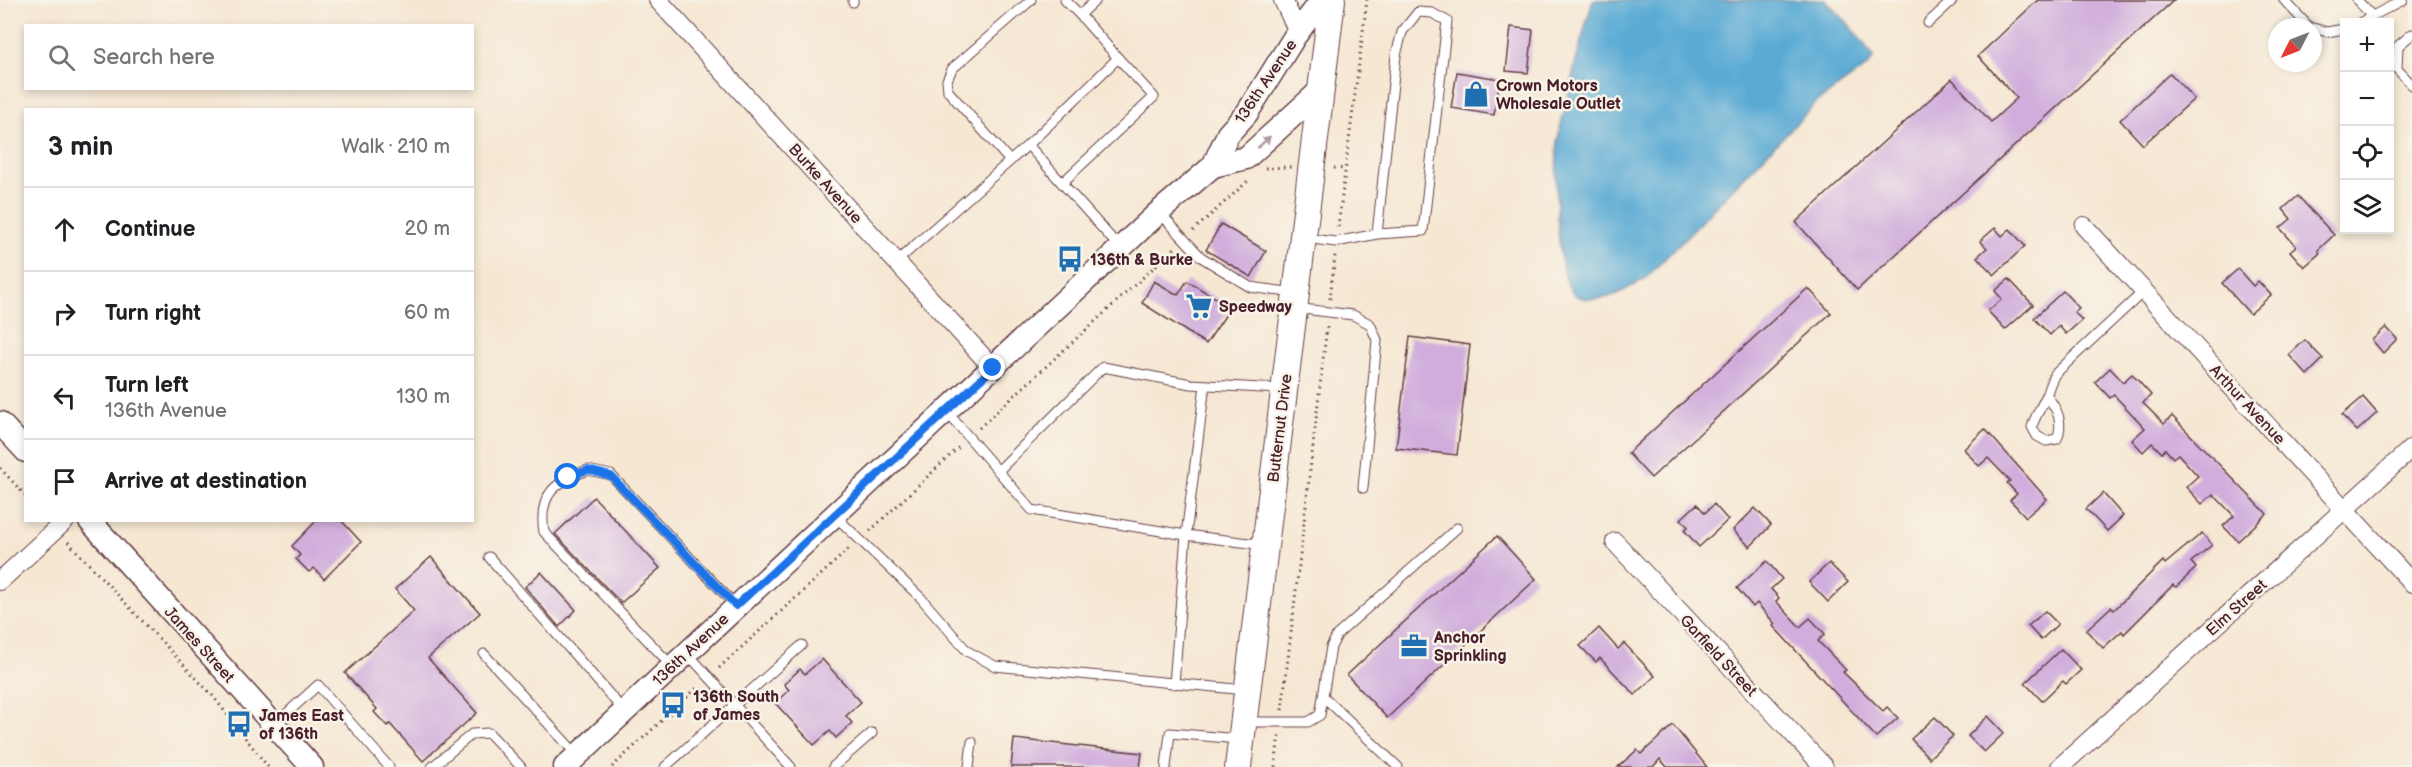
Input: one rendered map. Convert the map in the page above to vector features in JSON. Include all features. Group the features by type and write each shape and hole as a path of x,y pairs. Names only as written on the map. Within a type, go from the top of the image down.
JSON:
{"main road":[{"name":"Butternut Drive","path":"1239,767 1332,0"}],"street":[{"name":"Burke Avenue","path":"658,0 993,368"},
{"path":"1283,0 1298,32"},
{"name":"136th Avenue","path":"571,761 1120,248 1213,166 1228,134 1247,113 1298,32 1322,0"},
{"name":"136th Avenue","path":"1213,166 1245,158 1322,88"},
{"name":"Arthur Avenue","path":"2084,226 2412,583"},
{"path":"0,423 24,449"},
{"name":"Elm Street","path":"2060,767 2412,448"},
{"name":"James Street","path":"91,522 312,767"},
{"path":"0,581 61,525"},
{"name":"Garfield Street","path":"1615,542 1824,767"}],"lane":[{"path":"1010,161 948,91 947,80 952,69 1031,0"},
{"path":"1062,183 1154,97 1065,0"},
{"path":"1080,15 1096,0"},
{"path":"1928,23 1953,0"},
{"path":"2284,0 2301,18"},
{"path":"2357,0 2372,16"},
{"path":"2368,18 2403,0"},
{"path":"1302,238 1336,242 1377,234 1423,231 1447,21 1432,13 1418,12 1402,32 1396,55 1377,234"},
{"path":"2322,31 2340,30"},
{"path":"2412,34 2398,46 2397,69 2412,84"},
{"path":"897,261 1028,145 1118,58"},
{"path":"1028,145 1120,248"},
{"path":"1159,212 1201,257 1250,287 1329,311 1353,315 1370,324 1377,340 1364,488"},
{"path":"2047,396 2035,414 2032,427 2037,436 2046,441 2057,439 2061,428 2060,420 2047,396 2047,386 2055,374 2144,291"},
{"path":"998,471 1103,367 1205,385 1284,390"},
{"path":"1174,684 1186,535 1205,385"},
{"path":"946,411 1032,510 1186,535 1265,545"},
{"path":"736,606 611,476 588,470 555,486 541,511 544,532 680,659 735,705 791,767"},
{"path":"834,515 921,598 967,651 995,666 1248,690"},
{"path":"1166,767 1170,734 1243,730 1281,721 1308,722 1320,715 1331,647 1337,635 1456,528"},
{"path":"489,557 624,711"},
{"path":"665,767 802,645"},
{"path":"484,654 571,761"},
{"path":"274,725 318,685 389,767"},
{"path":"1324,698 1398,767"},
{"path":"833,767 872,732"},
{"path":"432,767 472,734 489,734 521,767"},
{"path":"969,767 972,742"}],"path":[{"path":"1275,767 1336,242 1367,0"},
{"path":"0,468 24,494"},
{"path":"61,525 212,695 268,767"}],"water":[{"path":"1593,0 1825,0 1847,22 1874,57 1868,66 1817,102 1645,279 1612,296 1586,299 1577,296 1569,288 1564,271 1558,225 1556,175 1560,131 1579,48"}],"building":[{"path":"2038,0 2174,0 1857,290 1796,222 1952,79 1991,122 2017,98 1978,56"},
{"path":"1511,27 1533,30 1528,73 1506,71"},
{"name":"Crown Motors Wholesale Outlet","path":"1457,72 1500,79 1494,115 1451,108"},
{"path":"2170,73 2194,99 2143,145 2120,120"},
{"path":"2298,196 2334,235 2318,250 2320,253 2304,267 2290,251 2296,246 2280,228 2291,219 2283,209"},
{"path":"1221,224 1266,251 1251,277 1206,250"},
{"path":"1995,228 2002,236 2010,229 2025,246 1994,275 1977,257 1987,248 1980,241"},
{"path":"2238,269 2253,286 2258,281 2271,295 2250,314 2222,283"},
{"path":"2009,279 2033,305 2005,330 1988,311 2002,299 1995,291"},
{"path":"1154,281 1178,295 1187,281 1231,307 1206,344 1142,303"},
{"path":"1808,288 1831,313 1651,478 1628,453"},
{"path":"2063,291 2079,308 2074,312 2082,320 2066,334 2059,326 2050,335 2034,318"},
{"path":"2386,327 2397,339 2383,353 2372,340"},
{"path":"1410,337 1470,345 1457,455 1396,448"},
{"path":"2305,340 2323,359 2307,375 2289,355"},
{"path":"2110,368 2123,382 2132,374 2151,395 2143,403 2164,424 2172,416 2267,514 2238,541 2223,526 2234,516 2213,494 2202,504 2186,487 2198,476 2178,454 2173,458 2165,449 2162,453 2152,443 2143,452 2132,440 2145,428 2114,395 2110,398 2095,382"},
{"path":"2363,397 2377,413 2357,431 2342,415"},
{"path":"1985,429 2047,499 2026,517 2010,500 2017,494 2007,483 2010,481 1988,458 1979,466 1964,449"},
{"path":"2103,493 2123,516 2107,531 2086,509"},
{"path":"594,497 660,568 621,603 555,534"},
{"path":"1697,504 1705,513 1714,504 1728,520 1699,547 1684,530 1688,527 1681,519"},
{"path":"1755,508 1771,525 1750,547 1733,530"},
{"path":"315,522 343,522 361,542 324,579 314,568 309,572 296,559 300,555 292,546"},
{"path":"2202,533 2212,545 2191,562 2196,568 2176,587 2173,585 2124,634 2122,631 2103,648 2086,630 2111,607 2114,610 2163,561 2165,564"},
{"path":"1497,536 1536,579 1387,718 1347,675"},
{"path":"431,557 480,613 428,658 477,713 423,761 390,724 387,726 374,712 377,709 345,673 414,611 395,589"},
{"path":"1767,561 1782,579 1771,589 1779,598 1776,601 1800,627 1810,618 1825,634 1818,641 1846,670 1843,672 1883,711 1887,707 1898,718 1876,737 1773,626 1775,624 1757,603 1753,607 1737,588"},
{"path":"1829,563 1848,582 1828,602 1809,582"},
{"path":"541,572 576,610 559,627 525,587"},
{"path":"2045,611 2058,624 2041,640 2028,626"},
{"path":"1599,628 1618,649 1624,643 1655,676 1635,695 1600,658 1596,662 1580,646"},
{"path":"2061,649 2081,670 2066,684 2063,681 2042,701 2025,683"},
{"path":"822,659 861,702 846,716 852,723 836,738 830,731 814,745 775,703 789,690 784,684 800,669 805,674"},
{"path":"1988,716 2004,733 1984,752 1968,736"},
{"path":"1935,717 1953,736 1929,758 1911,739"},
{"path":"1673,725 1707,767 1667,767 1660,759 1653,767 1618,767 1637,750 1641,754"},
{"path":"1014,739 1142,753 1140,767 1011,767"}],"place":[{"name":"Crown Motors Wholesale Outlet","path":"1476,94"},
{"name":"136th & Burke","path":"1070,259"},
{"name":"Speedway","path":"1199,306"},
{"name":"Anchor Sprinkling","path":"1414,646"},
{"name":"136th South of James","path":"673,705"},
{"name":"James East of 136th","path":"239,724"}],"route":[{"path":"568,477 588,470 611,476 736,606 993,368"}]}
